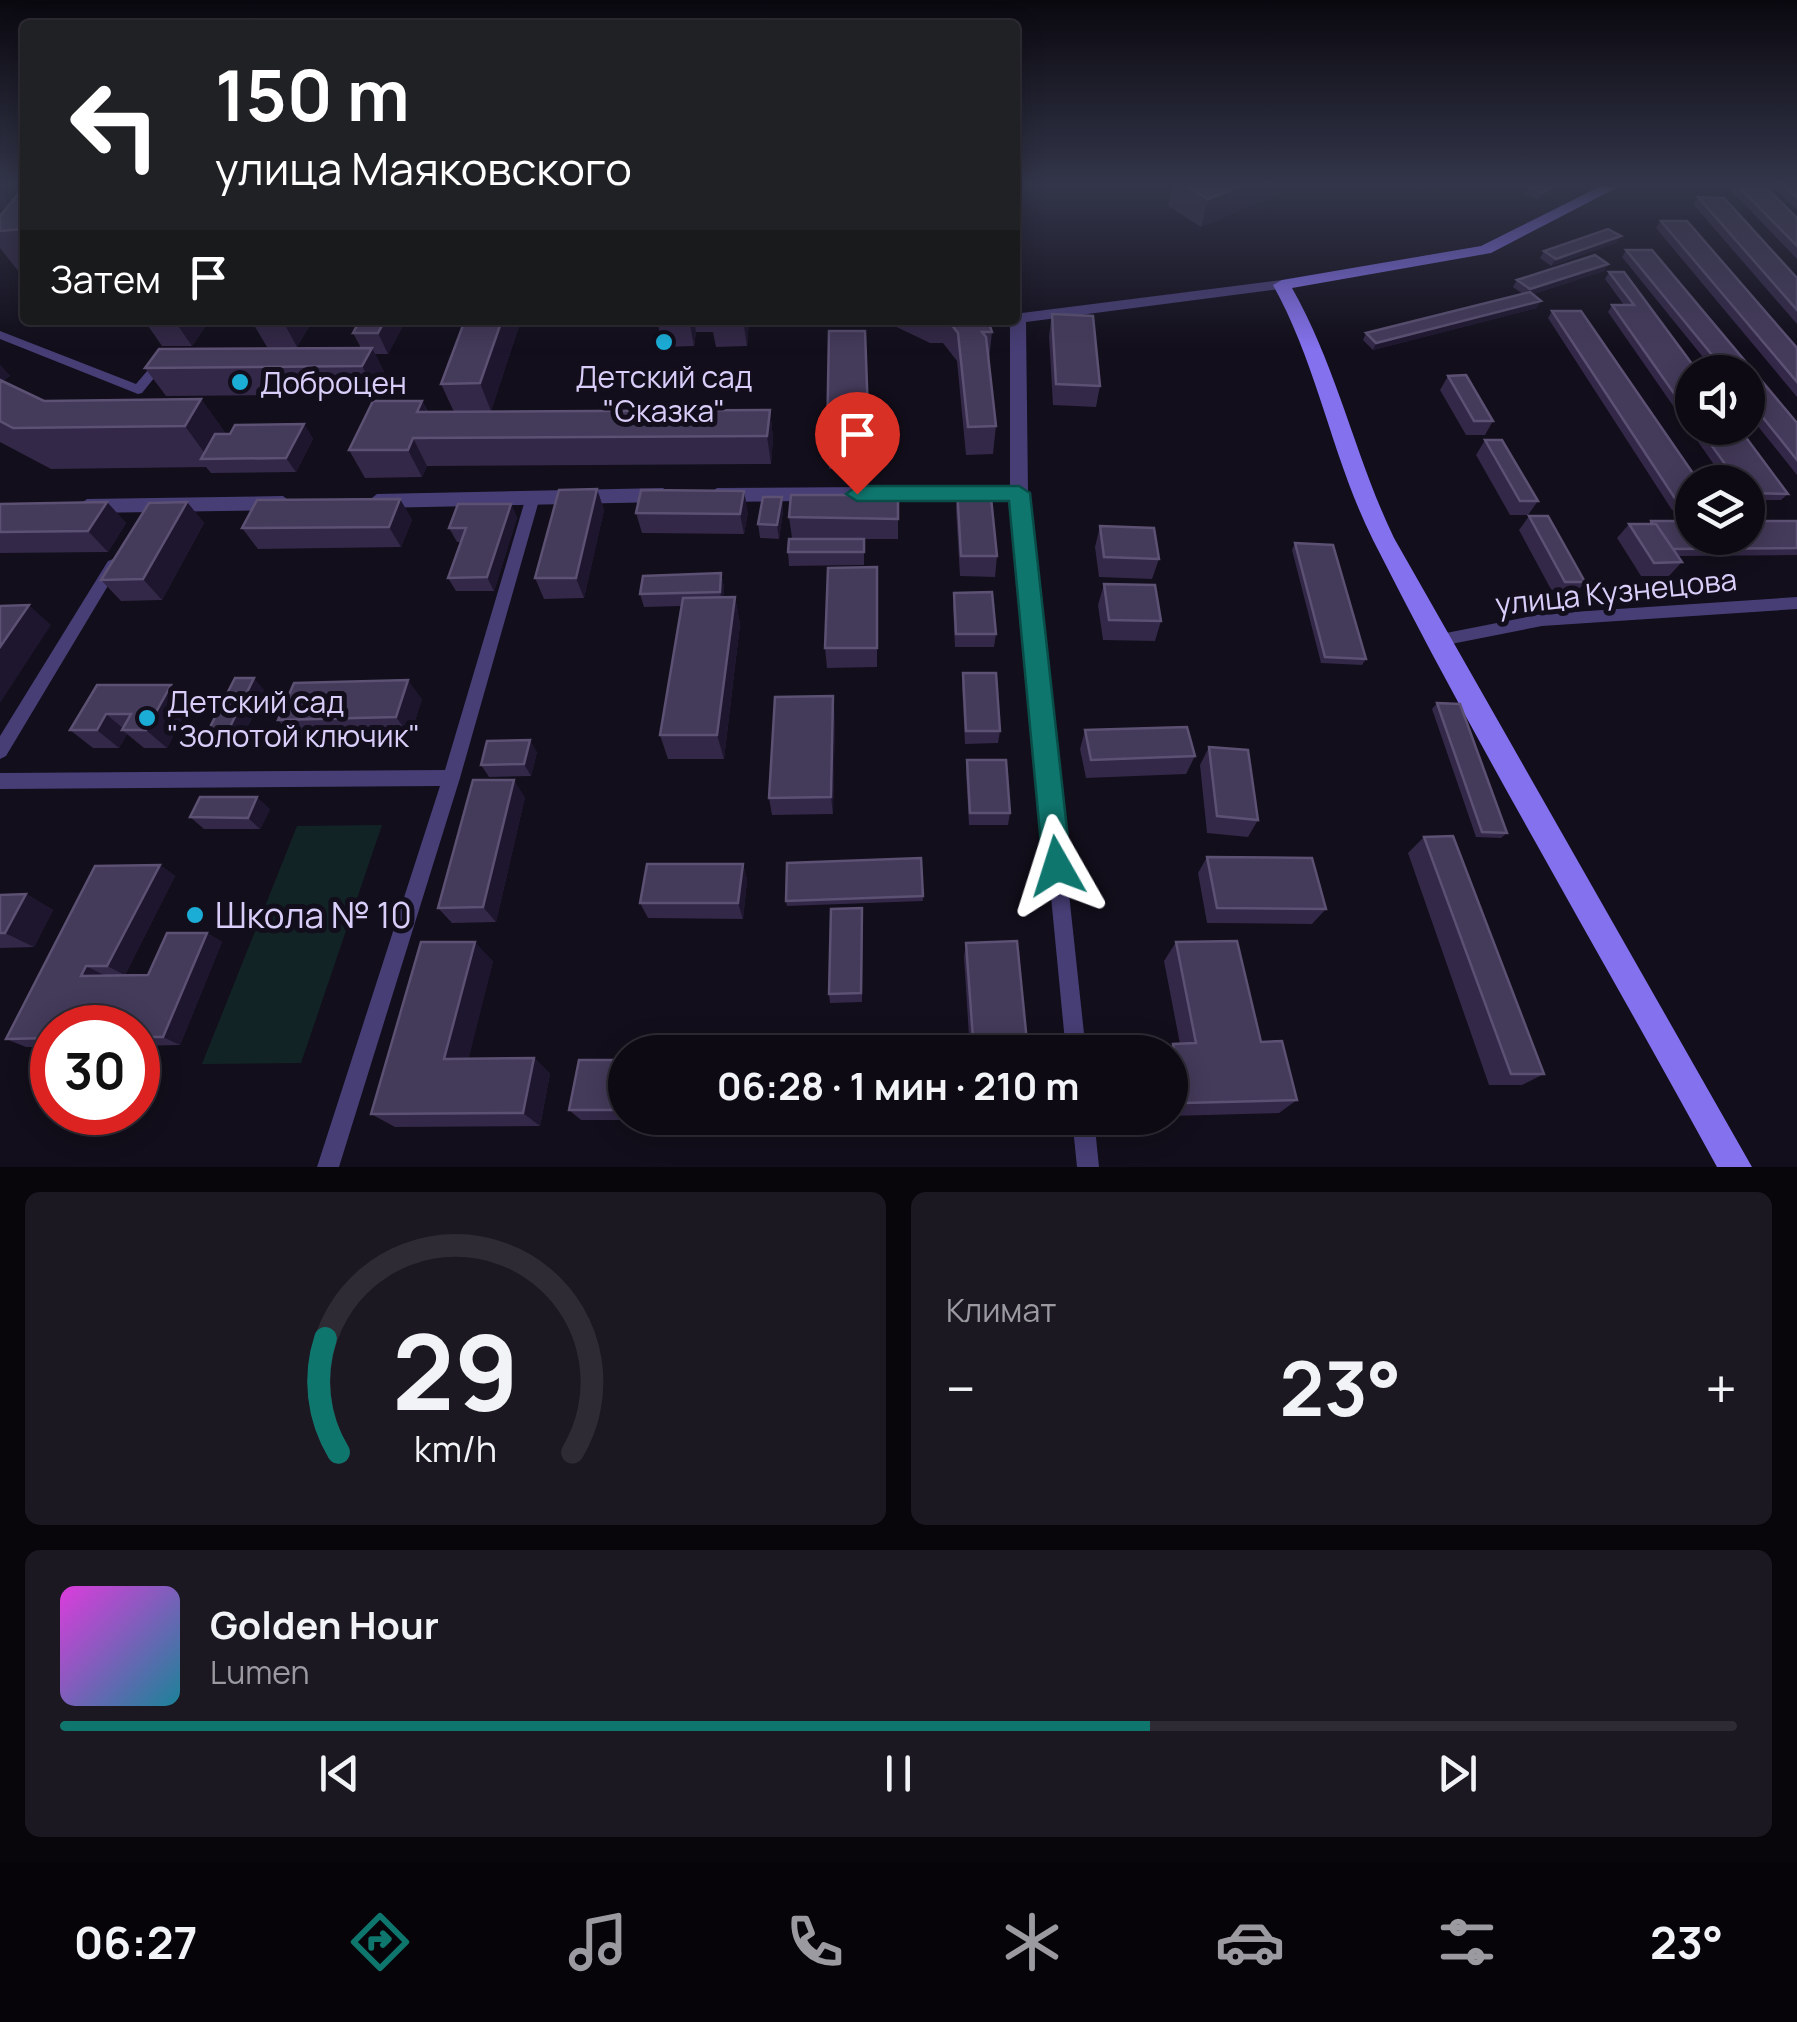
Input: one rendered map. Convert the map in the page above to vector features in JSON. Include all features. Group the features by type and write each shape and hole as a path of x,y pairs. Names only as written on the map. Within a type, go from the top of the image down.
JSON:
{"main road":[{"path":"1505,240 1486,250 1282,285 1306,323 1381,533 1735,1167"}],"street":[{"path":"1020,317 1282,285"},
{"path":"1016,325 1019,493 1074,1035"},
{"path":"0,336 138,390 157,367"},
{"path":"354,501 1019,493"},
{"path":"328,1167 451,778 533,497"},
{"path":"74,506 144,514 298,502"},
{"path":"0,750 119,555"},
{"name":"улица Кузнецова","path":"1442,640 1542,620 1797,603"},
{"path":"0,781 451,778"},
{"path":"1085,1135 1088,1167"}],"shaded area":[{"path":"382,825 301,1063 202,1064 297,826"}],"building":[{"path":"1575,240 1608,240 1556,259 1544,251"},
{"path":"1677,240 1704,240 1797,348 1797,382"},
{"path":"1736,240 1763,240 1797,278 1797,310"},
{"path":"1626,250 1652,250 1740,355 1712,355"},
{"path":"1595,255 1608,264 1530,289 1517,280"},
{"path":"1609,272 1624,272 1685,355 1675,355 1675,395 1612,305 1634,305"},
{"path":"1530,292 1541,301 1376,343 1366,333"},
{"path":"1552,311 1581,311 1687,465 1675,465 1675,498"},
{"path":"1052,314 1093,316 1100,386 1056,384"},
{"path":"357,325 382,325 378,333 353,333"},
{"path":"463,325 500,325 480,383 441,384"},
{"path":"952,325 990,325 992,332 982,332 986,337 996,426 968,427 958,333"},
{"path":"829,331 865,331 869,441 827,441"},
{"path":"372,348 362,366 145,368 159,349"},
{"path":"1466,375 1493,421 1474,421 1448,376"},
{"path":"0,380 44,401 201,399 185,426 13,428 0,421"},
{"path":"1765,385 1797,423 1797,460 1765,420"},
{"path":"373,401 422,401 417,412 770,410 767,436 413,438 408,450 349,450"},
{"path":"304,424 286,458 201,459 215,434 230,434 235,425"},
{"path":"1485,440 1502,440 1538,501 1520,501"},
{"path":"1711,445 1752,445 1788,494 1765,493 1765,465 1726,465"},
{"path":"957,488 990,488 997,556 961,556"},
{"path":"597,489 576,578 535,578 559,490"},
{"path":"641,490 744,491 740,514 636,513"},
{"path":"791,495 898,495 898,519 789,517"},
{"path":"763,497 782,497 777,525 758,524"},
{"path":"400,499 389,527 242,528 257,500"},
{"path":"107,502 88,531 0,532 0,504"},
{"path":"187,502 143,579 101,580 149,503"},
{"path":"458,504 511,504 487,577 448,578 466,528 449,528"},
{"path":"1529,516 1548,516 1585,582 1565,582"},
{"path":"1651,521 1675,521 1675,549 1656,524"},
{"path":"1765,521 1797,521 1797,548 1765,548"},
{"path":"1629,524 1656,524 1682,562 1654,563"},
{"path":"1100,526 1154,528 1159,559 1104,557"},
{"path":"789,539 864,539 864,552 788,552"},
{"path":"1295,543 1333,545 1366,659 1325,657"},
{"path":"877,567 877,648 825,648 828,568"},
{"path":"721,573 720,592 640,594 643,576"},
{"path":"1104,584 1155,585 1161,621 1109,620"},
{"path":"992,592 996,634 956,634 954,593"},
{"path":"735,597 717,735 660,735 683,598"},
{"path":"29,605 0,647 0,606"},
{"path":"963,673 996,673 1000,731 966,731"},
{"path":"235,678 254,678 226,735 206,735"},
{"path":"408,680 396,717 278,720 294,683"},
{"path":"97,685 171,685 146,730 122,730 131,714 106,714 97,730 70,730"},
{"path":"833,696 831,797 769,798 775,697"},
{"path":"1437,703 1460,704 1507,833 1482,832"},
{"path":"1187,727 1195,756 1091,760 1085,730"},
{"path":"530,740 524,764 481,765 487,741"},
{"path":"1209,747 1248,750 1258,820 1217,816"},
{"path":"967,760 1006,760 1010,813 970,813"},
{"path":"473,780 514,780 483,907 438,908"},
{"path":"200,797 257,797 248,818 190,817"},
{"path":"1453,836 1544,1074 1511,1074 1424,837"},
{"path":"1207,857 1312,858 1326,909 1217,908"},
{"path":"921,858 923,896 786,901 787,863"},
{"path":"647,864 743,864 738,903 640,903"},
{"path":"160,865 107,966 86,966 81,976 148,975 167,933 207,933 163,1037 160,1005 30,1005 30,1038 6,1039 95,866"},
{"path":"26,894 5,933 0,933 0,895"},
{"path":"862,908 861,993 829,994 831,909"},
{"path":"1017,941 1026,1035 973,1035 966,943"},
{"path":"1237,941 1261,1042 1282,1041 1297,1100 1188,1103 1188,1043 1196,1043 1176,942"},
{"path":"421,942 475,942 444,1059 534,1058 523,1113 371,1114"},
{"path":"579,1060 608,1060 608,1110 569,1110"}],"place":[{"name":"Детский сад \"Сказка\"","path":"664,342"},
{"name":"Доброцен","path":"240,382"},
{"name":"Детский сад \"Золотой ключик\"","path":"147,718"},
{"name":"Школа № 10","path":"195,915"}],"route":[{"path":"857,494 1019,493 1057,866"}]}
